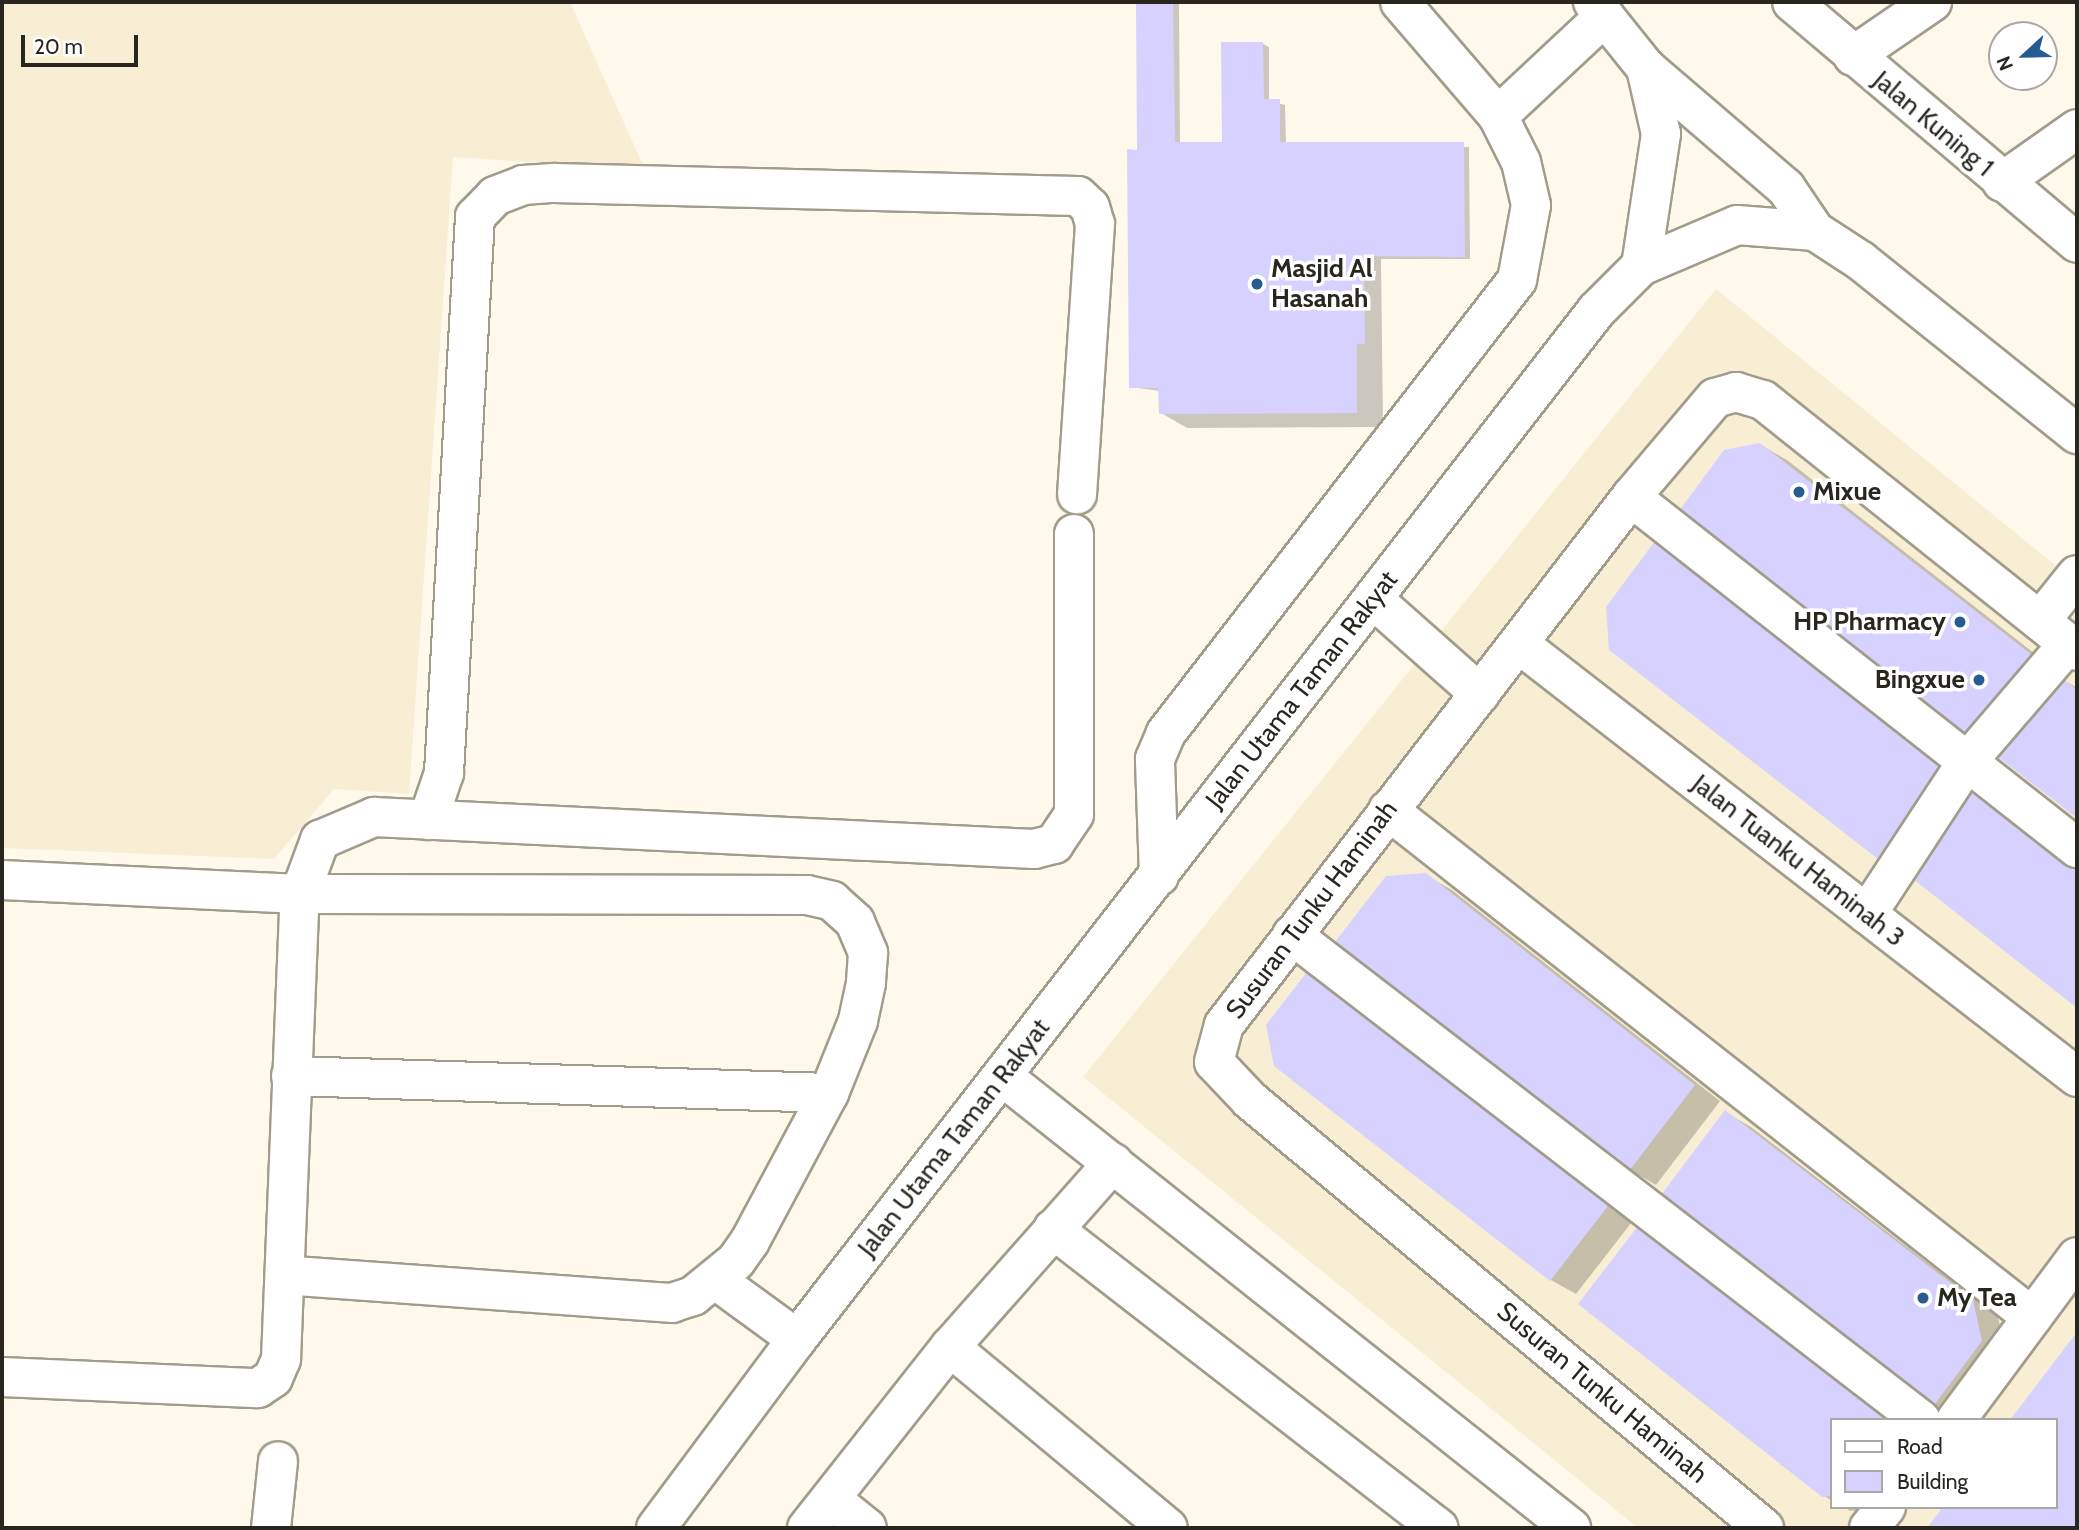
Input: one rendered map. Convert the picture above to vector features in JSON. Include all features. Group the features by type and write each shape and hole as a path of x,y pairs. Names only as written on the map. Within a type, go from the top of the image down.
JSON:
{"street":[{"path":"1159,876 1155,759 1166,733 1517,280 1531,205 1521,162 1498,116 1400,2"},
{"name":"Jalan Kuning 1","path":"1792,2 2077,243"},
{"path":"1853,56 1932,2"},
{"path":"1498,116 1599,9 1646,68 1786,188 1815,231"},
{"path":"1641,266 1661,134 1646,68"},
{"path":"2002,182 2077,130"},
{"path":"428,820 444,773 475,217 495,196 523,185 555,183 1078,196 1090,207 1095,224 1077,494"},
{"name":"Jalan Utama Taman Rakyat","path":"656,1528 797,1339 1596,311 1641,266 1737,225 1815,231 1861,261 2077,434"},
{"name":"Susuran Tunku Haminah","path":"1764,1528 1250,1100 1214,1062 1224,1025 1631,497 1715,398 1736,392 1763,400 2062,639"},
{"path":"1631,497 2077,848"},
{"path":"2,1377 258,1388 273,1378 281,1359 300,894 320,840 374,817 1034,849 1054,844 1074,814 1074,534"},
{"path":"1867,914 1967,762 2062,639 2077,575"},
{"path":"1373,599 1480,694"},
{"name":"Jalan Tuanku Haminah 3","path":"1519,644 2077,1077"},
{"path":"1388,810 2032,1317"},
{"path":"2,880 300,894 807,895 832,901 855,922 868,953 859,1021 829,1093 750,1241 716,1280 672,1303 285,1275"},
{"path":"1292,935 1918,1418"},
{"path":"291,1076 829,1093"},
{"path":"1002,1076 1571,1528"},
{"path":"807,1528 950,1348 1113,1163"},
{"path":"1053,1229 1439,1528"},
{"path":"1957,1418 2077,1257"},
{"path":"716,1280 797,1339"},
{"path":"950,1348 1168,1528"},
{"path":"271,1528 278,1461"},
{"path":"831,1499 867,1528"},
{"path":"1869,1528 1884,1509"}],"shaded area":[{"path":"2,2 570,2 645,170 453,157 409,794 334,789 274,859 2,848"},
{"path":"1716,289 2077,583 2077,1528 1638,1528 1083,1077"}],"building":[{"path":"1136,2 1173,2 1175,142 1222,142 1221,42 1263,42 1264,99 1280,99 1280,142 1464,142 1465,257 1364,256 1365,344 1357,344 1357,413 1159,414 1158,388 1129,388 1127,149 1137,150"},
{"path":"1760,443 2032,655 1967,740 1676,515 1724,450"},
{"path":"1655,541 1948,767 1878,859 1609,650 1606,607"},
{"path":"2056,673 2077,690 2077,818 1994,754"},
{"path":"1969,785 2077,871 2077,1008 1903,871"},
{"path":"1426,873 1695,1085 1629,1171 1335,942 1386,876"},
{"path":"1317,959 1618,1193 1550,1281 1274,1066 1266,1025"},
{"path":"1725,1110 1973,1300 1982,1341 1932,1408 1658,1199"},
{"path":"1645,1217 1897,1418 1830,1418 1830,1496 1822,1497 1578,1304"},
{"path":"2077,1332 2077,1528 1927,1528 1941,1509 2058,1509 2058,1418 2012,1418"}],"place":[{"name":"Masjid Al Hasanah","path":"1257,284"},
{"name":"Mixue","path":"1799,492"},
{"name":"HP Pharmacy","path":"1960,622"},
{"name":"Bingxue","path":"1979,680"},
{"name":"My Tea","path":"1923,1298"}]}
